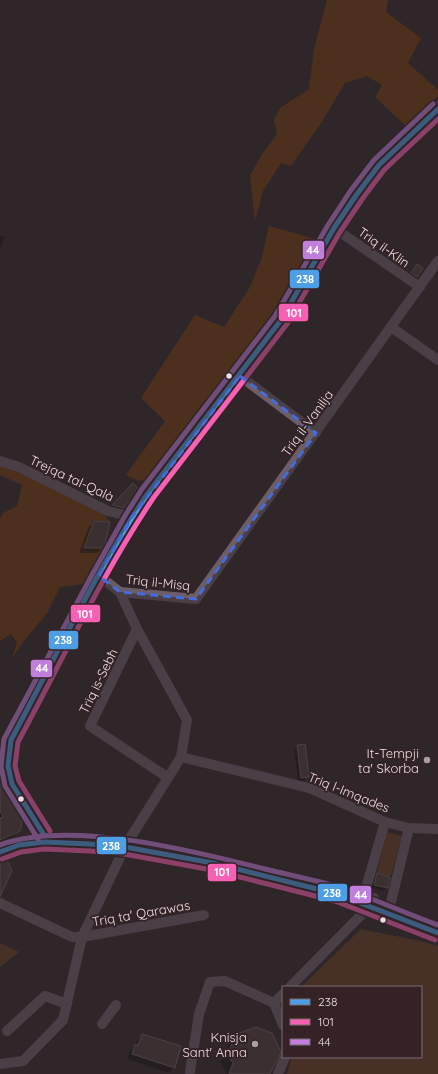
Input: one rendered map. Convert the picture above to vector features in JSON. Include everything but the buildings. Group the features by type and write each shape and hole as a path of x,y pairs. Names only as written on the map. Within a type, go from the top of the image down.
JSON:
{"main road":[{"path":"0,759 132,517 281,320 334,228 356,194 378,165 438,109"},
{"path":"11,740 6,781 44,835"},
{"path":"0,846 31,836 96,835 127,844 253,865 390,906 438,924"},
{"path":"0,852 19,845 44,842 127,844"},
{"path":"369,900 438,933"}],"street":[{"name":"Triq il-Klin","path":"334,228 420,287"},
{"name":"Triq il-Vanilja","path":"196,599 438,261"},
{"path":"391,327 438,360"},
{"path":"240,376 316,433"},
{"name":"Trejqa tal-Qalà","path":"0,461 19,467 108,511 132,517"},
{"name":"Triq il-Misq","path":"99,576 120,592 196,599"},
{"path":"0,1064 23,1061 63,1020 82,937 127,844 167,777 181,757 187,720 137,629 120,592"},
{"name":"Triq is-Sebħ","path":"137,629 90,726 167,777"},
{"name":"Triq l-Imqades","path":"181,757 309,788 386,822 409,828 438,828"},
{"path":"291,986 369,900 386,822"},
{"path":"390,906 409,828"},
{"path":"0,903 72,936 82,937"},
{"name":"Triq ta' Qarawas","path":"82,937 204,914"},
{"path":"190,1072 198,1014 210,982 225,980 274,1003 282,1023"},
{"path":"274,1003 282,995"},
{"path":"7,1031 45,996 67,1004"},
{"path":"102,1024 116,1005"},
{"path":"278,1074 285,1058"}],"highlighted area":[{"path":"240,376 316,433 196,599 120,592 99,576 132,517"}],"shaded area":[{"path":"327,0 388,0 386,12 421,38 408,63 438,90 438,96 406,126 375,97 382,85 367,76 345,83 321,123 291,166 281,163 263,191 255,221 250,176 260,157 277,134 274,120 280,108 309,89 314,49"},
{"path":"269,226 315,239 272,314 150,479 139,481 126,475 165,421 141,398 195,315 224,327 250,287 262,257"},
{"path":"0,465 27,476 103,513 110,522 93,520 83,550 105,548 85,584 60,587 47,613 12,658 17,642 11,634 0,641 0,519 3,513 17,506 22,485 0,475"},
{"path":"387,832 402,836 391,876 377,873"},
{"path":"361,929 438,946 438,1074 287,1074 292,1058 422,1058 422,986 302,986"},
{"path":"0,943 19,952 0,967"}],"transit line":[{"name":"44","path":"38,839 5,786 1,766 4,739 93,573 126,514 142,489 275,316 328,225 351,190 374,160 433,104"},
{"name":"238","path":"44,835 12,784 8,766 11,740 76,615 111,553 148,493 281,320 334,228 357,194 379,165 438,109"},
{"name":"101","path":"50,831 19,781 15,766 18,742 83,618 117,556 154,497 287,324 340,232 363,198 384,170 438,119"},
{"name":"44","path":"0,845 28,838 61,835 95,836 132,840 203,854 339,887 438,925"},
{"name":"238","path":"0,852 19,845 44,842 90,844 125,847 213,863 337,894 438,933"},
{"name":"101","path":"2,859 21,852 44,849 90,851 124,854 212,870 335,901 435,940"}],"place":[{"name":"It-Tempji ta' Skorba","path":"427,760"},
{"name":"Knisja Sant' Anna","path":"255,1044"}]}
